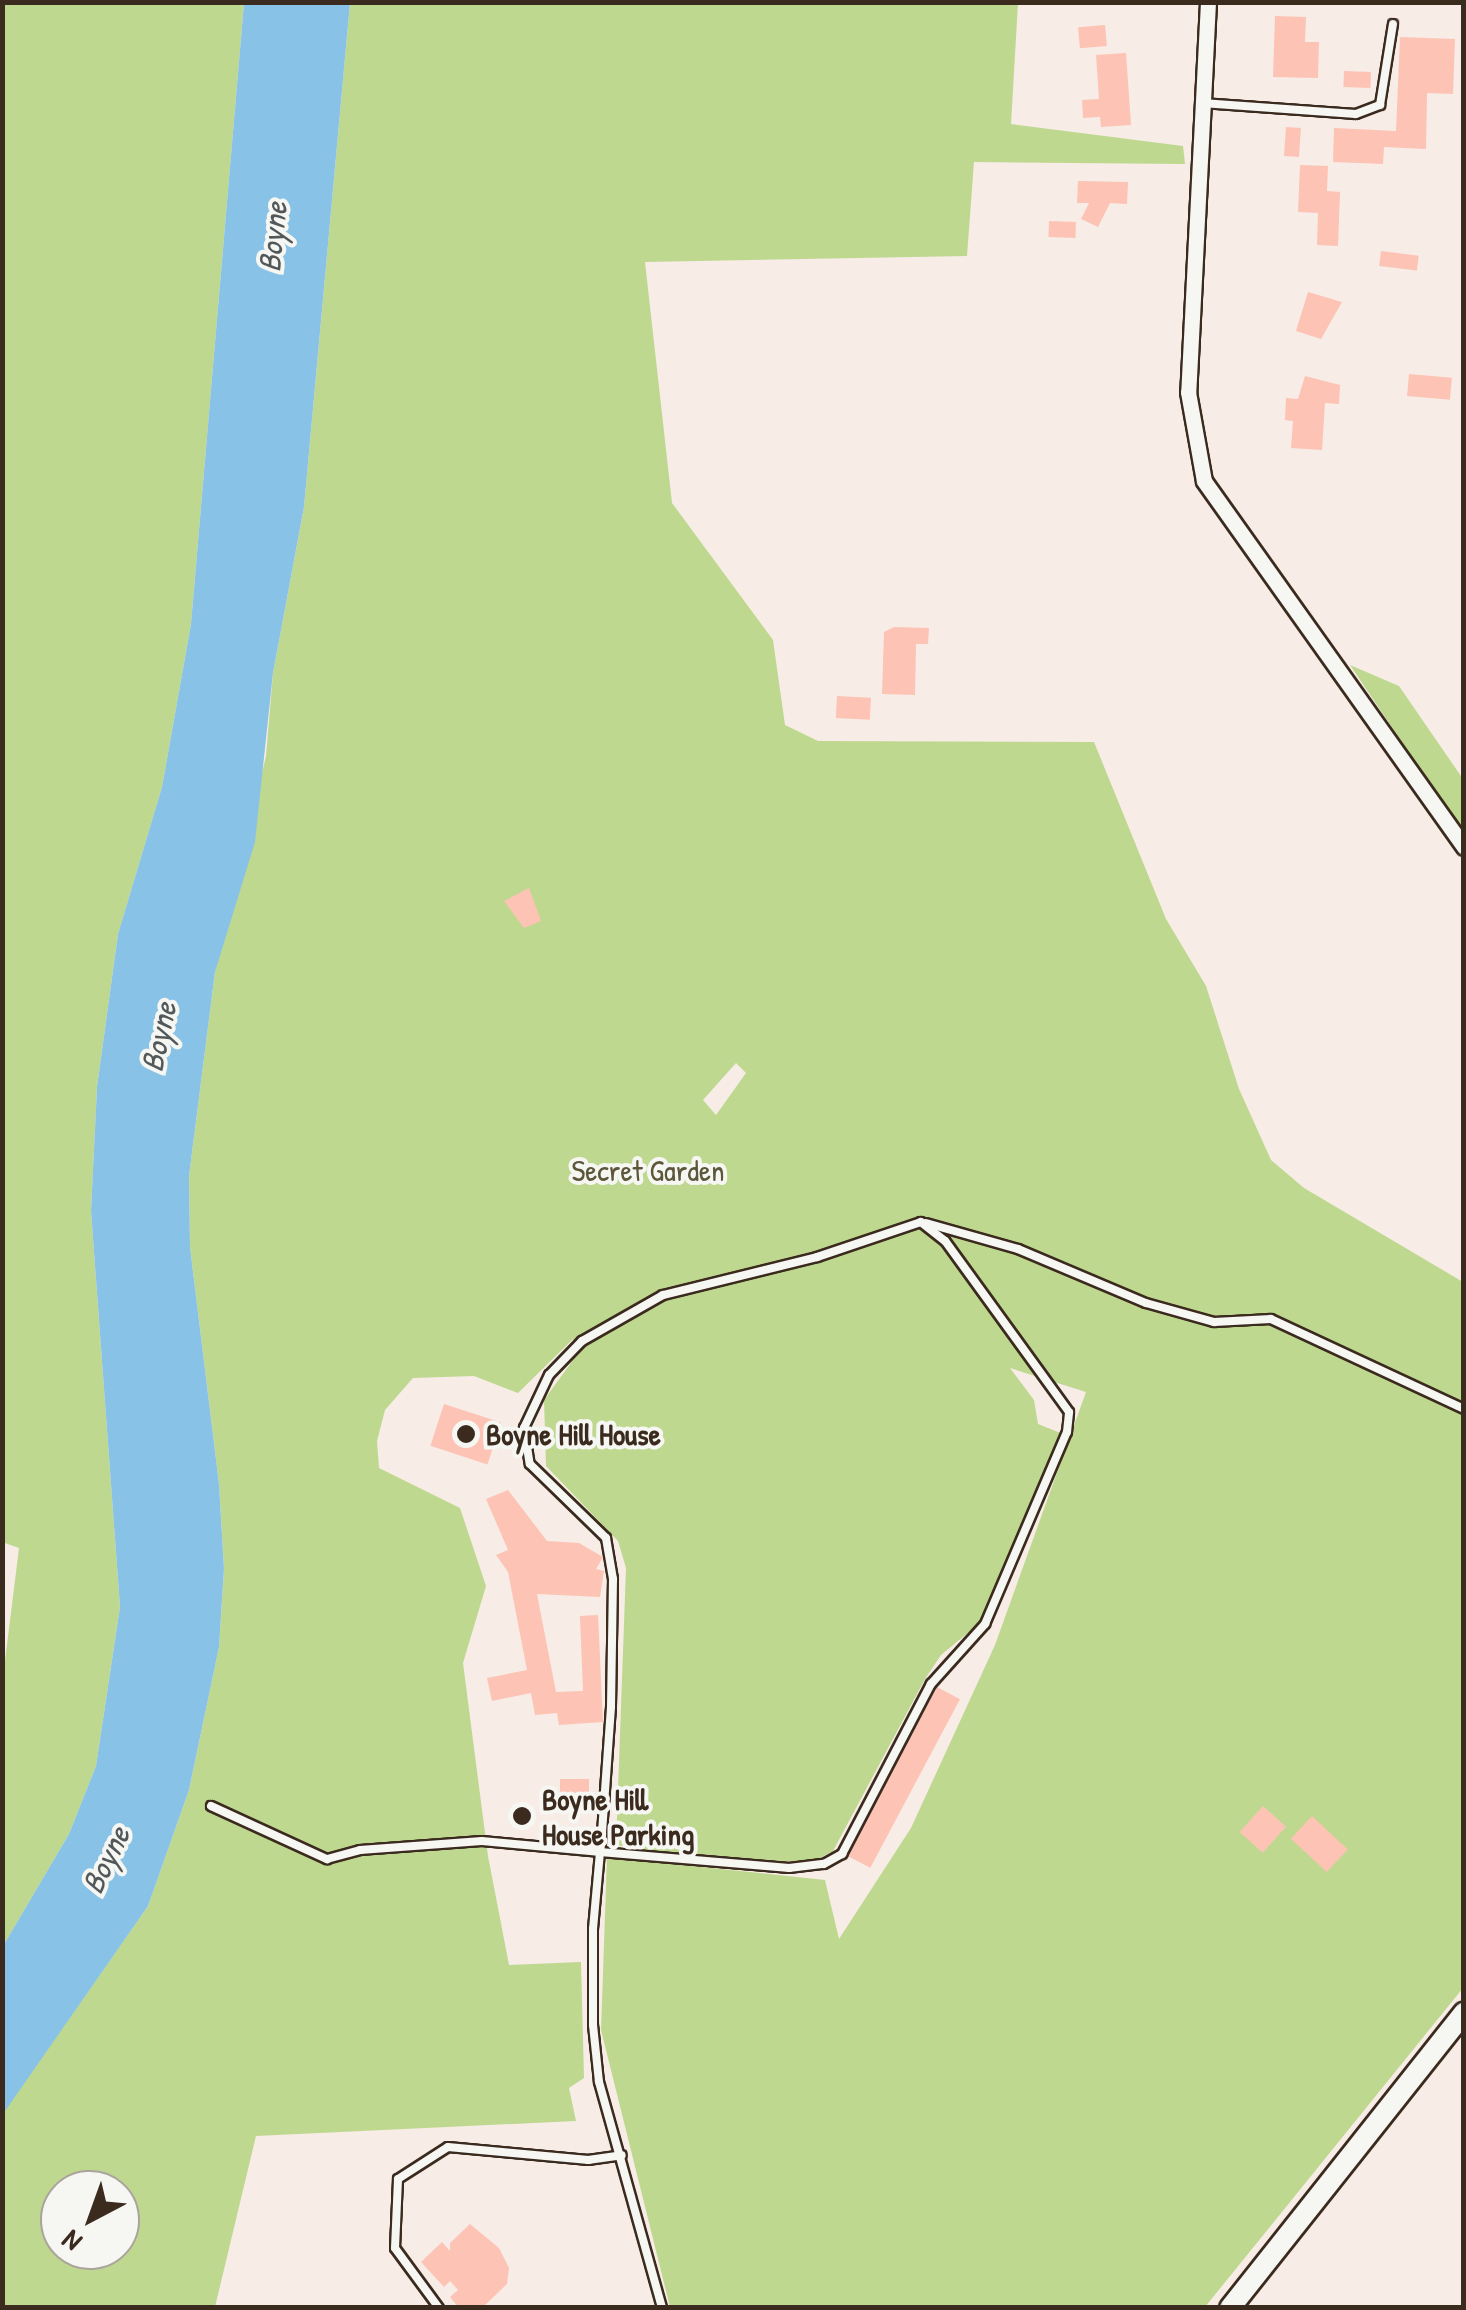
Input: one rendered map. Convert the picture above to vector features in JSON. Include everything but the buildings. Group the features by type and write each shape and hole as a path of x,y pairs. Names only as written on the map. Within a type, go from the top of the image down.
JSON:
{"street":[{"path":"1208,2 1188,392 1204,481 1464,847"},
{"path":"1230,2308 1464,2012"}],"lane":[{"path":"1202,103 1356,114 1380,105 1393,24"},
{"path":"662,2308 599,2082 592,2025 613,1578 606,1538 530,1464 524,1428 549,1375 582,1341 625,1312 664,1295 817,1258 921,1222 1018,1248 1146,1303 1214,1322 1271,1318 1464,1409"},
{"path":"210,1806 327,1859 360,1850 482,1841 789,1868 824,1864 842,1854 931,1684 986,1624 1033,1520 1070,1412 945,1241 921,1222"},
{"path":"439,2308 396,2248 398,2178 448,2147 588,2160 622,2156"}],"green space":[{"path":"3,3 244,3 191,624 162,787 118,934 97,1087 91,1211 120,1607 96,1766 69,1834 3,1946 2,1685 19,1548 2,1542"},
{"name":"Secret Garden","path":"350,3 1018,3 1011,124 1183,146 1185,164 974,162 967,256 645,262 672,503 773,640 785,725 818,741 1094,742 1166,919 1206,986 1239,1089 1271,1160 1304,1188 1463,1282 1463,1988 1205,2307 670,2307 601,2030 607,1857 825,1880 839,1939 911,1828 995,1645 1086,1392 1010,1368 1034,1400 1038,1424 1063,1434 987,1617 941,1655 925,1679 833,1851 814,1861 778,1861 649,1850 616,1845 626,1568 618,1541 546,1466 544,1400 581,1349 573,1339 518,1393 474,1376 413,1378 385,1410 377,1441 379,1468 460,1508 486,1586 463,1663 488,1856 509,1965 581,1962 584,2078 569,2088 576,2121 256,2136 215,2307 3,2308 2,2114 148,1906 189,1790 219,1647 224,1569 219,1484 190,1247 189,1176 215,972 266,756 273,673 304,507","holes":["736,1063 746,1073 716,1115 703,1100"]},
{"path":"1350,665 1399,686 1463,779 1463,833"}],"water":[{"name":"Boyne","path":"244,3 350,3 304,507 273,673 255,842 215,972 189,1176 190,1247 219,1484 224,1569 219,1647 189,1790 148,1906 3,2114 3,1946 69,1834 96,1766 120,1607 91,1211 97,1087 118,934 162,787 191,624"}],"place":[{"name":"Boyne Hill House","path":"466,1434"},
{"name":"Boyne Hill House Parking","path":"522,1816"}]}
